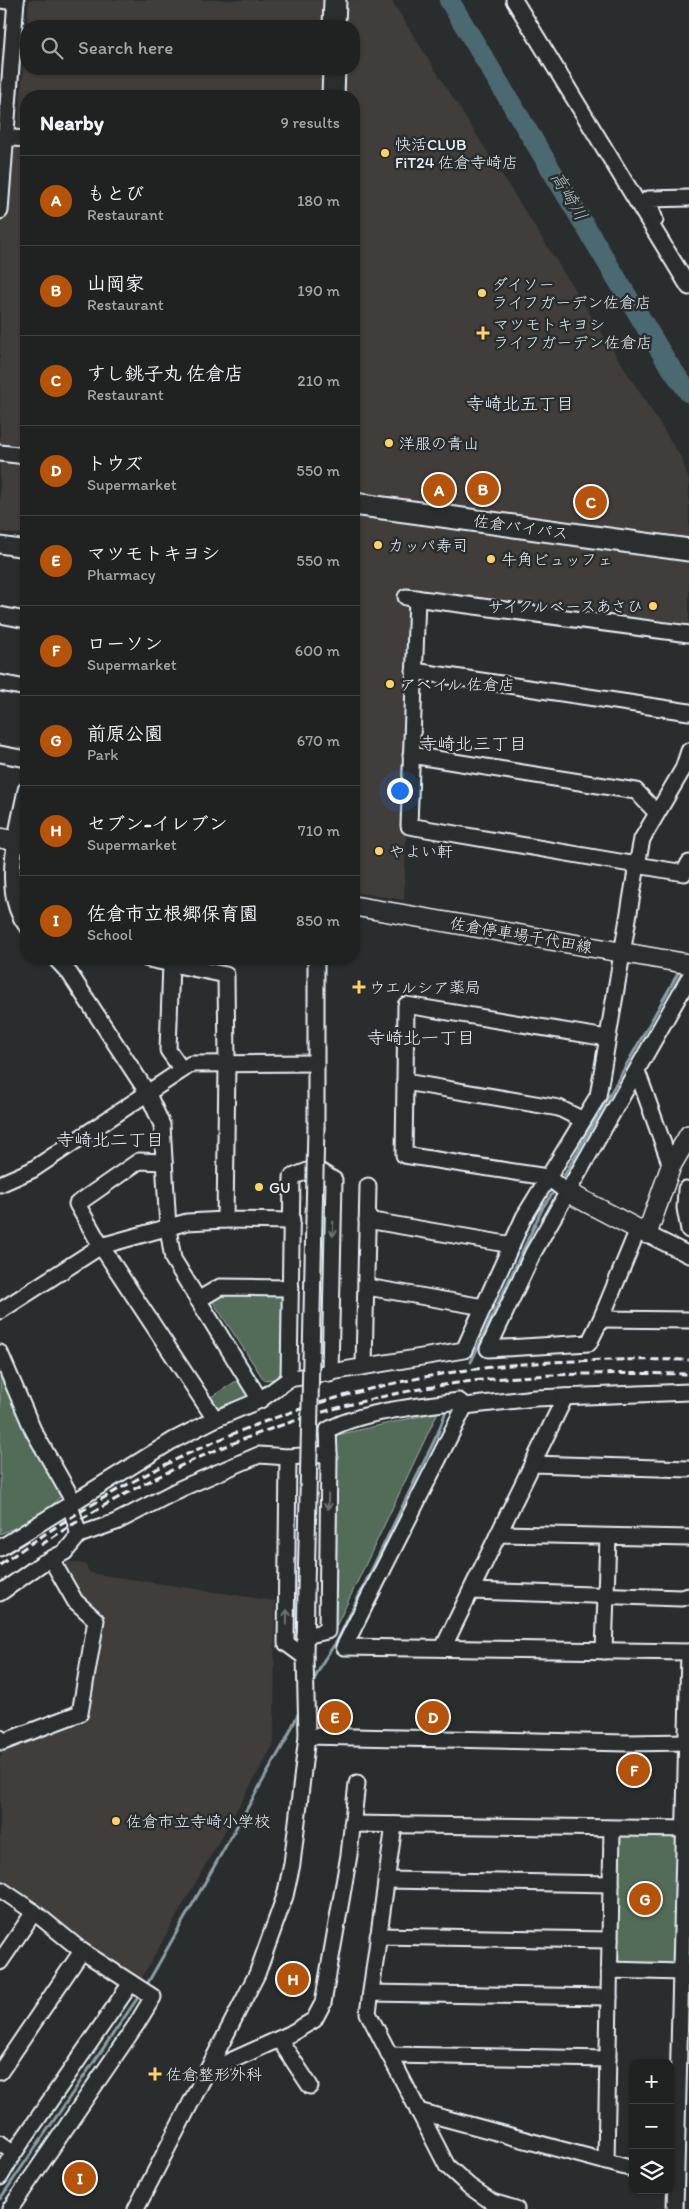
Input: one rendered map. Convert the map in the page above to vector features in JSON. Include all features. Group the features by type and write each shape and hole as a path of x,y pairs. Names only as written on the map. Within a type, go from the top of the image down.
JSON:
{"highway":[{"path":"334,20 335,0"},
{"path":"333,90 334,75"},
{"name":"佐倉バイパス","path":"360,505 689,550"}],"main road":[{"name":"佐倉停車場千代田線","path":"360,907 689,964"},
{"path":"567,1192 642,1231 689,1135"}],"street":[{"path":"0,0 16,1 5,69 0,212"},
{"path":"514,0 689,287"},
{"path":"3,138 20,139"},
{"path":"658,238 658,230 648,200 689,198"},
{"path":"0,453 20,455"},
{"path":"0,545 20,547"},
{"path":"689,634 411,598 414,671 409,826 684,873 689,863"},
{"path":"0,615 20,619"},
{"path":"414,671 689,712"},
{"path":"0,684 20,687"},
{"path":"0,1548 71,1502 172,1441 215,1419 260,1400 289,1379 330,1374 364,1366 464,1350 524,1217 598,1096 642,839 683,768 689,750"},
{"path":"0,754 20,758"},
{"path":"411,755 636,791 656,812"},
{"path":"20,816 14,841 7,905 20,919"},
{"path":"67,965 147,1092 162,1125 168,1228 173,1259 260,1400"},
{"path":"171,965 168,1050 182,1070"},
{"path":"180,965 226,975 225,1220"},
{"path":"136,2209 257,1974 285,1896 292,1864 307,1736 305,1636 316,1126 316,965"},
{"path":"689,978 533,1253 488,1349 589,1343 642,1231 689,1255"},
{"path":"567,1192 547,1177 404,1155 406,1005 607,1038"},
{"path":"0,1184 32,1170 191,1064 315,1063"},
{"path":"637,1071 669,1174 687,1189 685,1208 689,1230"},
{"path":"405,1082 560,1108 583,1120"},
{"path":"164,1162 139,1161 78,1204 102,1246 215,1419"},
{"path":"289,1379 292,1177 315,1168"},
{"path":"315,1168 334,1180 330,1374"},
{"path":"364,1366 368,1186"},
{"path":"0,1310 102,1246 187,1222 225,1220 292,1221"},
{"path":"367,1220 512,1244"},
{"path":"198,1300 220,1287 291,1288"},
{"path":"367,1287 484,1307"},
{"path":"601,1319 689,1320"},
{"path":"0,1353 33,1430 71,1497 79,1535"},
{"path":"464,1406 536,1398 689,1392"},
{"path":"443,1648 565,1397"},
{"path":"305,1636 327,1631 328,1430 337,1425 397,1410 459,1401 464,1406"},
{"path":"464,1406 344,1647 689,1652 687,1830 681,1972 684,2089 675,2209"},
{"path":"0,1593 64,1552 79,1535 116,1522 182,1488 259,1455 288,1457 329,1454"},
{"path":"288,1457 286,1643 305,1657"},
{"path":"532,1464 689,1469"},
{"path":"498,1534 608,1538 689,1538"},
{"path":"604,1651 608,1538"},
{"path":"1,1742 80,1713 96,1620 76,1601 51,1559"},
{"path":"471,1591 689,1596"},
{"path":"307,1736 618,1743 688,1742"},
{"path":"206,2072 279,2039 314,2020 323,2003 349,1855 357,1782"},
{"path":"352,1824 687,1830"},
{"path":"394,1825 368,2013 447,2166 468,2186 492,2202 516,2209"},
{"path":"606,2162 612,1829"},
{"path":"386,1880 611,1884"},
{"path":"0,1889 34,1912 82,1951 153,1997 136,2025 10,2209"},
{"path":"0,1962 34,1912"},
{"path":"378,1936 610,1940"},
{"path":"0,2072 82,1951"},
{"path":"609,1970 681,1972"},
{"path":"0,2178 14,2153 131,1983"},
{"path":"371,1993 609,1997"},
{"path":"279,2039 310,2086"},
{"path":"389,2055 608,2059"},
{"path":"418,2111 629,2168"},
{"path":"0,2143 14,2153"}],"shaded area":[{"path":"29,0 391,0 682,459 689,480 689,631 414,593 404,900 360,893 360,90 21,90 22,75 360,75 360,20 27,20"},
{"path":"20,105 20,534 0,532 0,140 17,141"},
{"name":"佐倉市立寺崎小学校","path":"64,1561 85,1564 90,1573 275,1601 274,1744 140,1981 0,1884 0,1758 5,1745 70,1722 98,1639 63,1565"}],"green space":[{"path":"222,1295 281,1295 285,1300 285,1370 274,1379 264,1380 213,1302 213,1299"},
{"path":"0,1356 21,1384 35,1434 63,1494 40,1517 0,1534"},
{"path":"241,1378 251,1398 219,1413 208,1399"},
{"path":"438,1412 333,1633 337,1435"},
{"path":"621,1835 673,1836 677,1839 675,1964 671,1968 619,1968 612,1958 617,1838"}],"waterway":[{"name":"高崎川","path":"449,0 667,362 689,393"},
{"path":"560,1183 681,968"},
{"path":"471,1362 543,1207 555,1190"},
{"path":"311,1686 324,1660 337,1641 438,1433 446,1411"},
{"path":"146,1986 286,1740 300,1710"},
{"path":"0,2199 141,1993"}],"railway":[{"path":"0,1565 101,1499 154,1471 208,1445 263,1422 319,1403 377,1387 436,1375 499,1366 594,1360 689,1360"},
{"path":"41,1545 91,1513 143,1484 252,1436 308,1416 424,1388 482,1380 586,1374 689,1374"}],"place":[{"name":"快活CLUB FiT24 佐倉寺崎店","path":"385,153"},
{"name":"ダイソー ライフガーデン佐倉店","path":"482,293"},
{"name":"マツモトキヨシ ライフガーデン佐倉店","path":"483,333"},
{"name":"洋服の青山","path":"389,443"},
{"name":"山岡家","path":"483,489"},
{"name":"もとび","path":"439,490"},
{"name":"すし銚子丸 佐倉店","path":"591,502"},
{"name":"カッパ寿司","path":"378,545"},
{"name":"牛角ビュッフェ","path":"491,559"},
{"name":"サイクルベースあさひ","path":"653,606"},
{"name":"アベイル 佐倉店","path":"390,684"},
{"name":"やよい軒","path":"379,851"},
{"name":"ウエルシア薬局","path":"359,987"},
{"name":"GU","path":"259,1187"},
{"name":"マツモトキヨシ","path":"335,1717"},
{"name":"トウズ","path":"433,1717"},
{"name":"ローソン","path":"634,1770"},
{"name":"佐倉市立寺崎小学校","path":"116,1821"},
{"name":"前原公園","path":"645,1899"},
{"name":"セブン-イレブン","path":"293,1979"},
{"name":"佐倉整形外科","path":"155,2074"},
{"name":"佐倉市立根郷保育園","path":"80,2178"}],"district":[{"name":"寺崎北五丁目","path":"520,404"},
{"name":"寺崎北三丁目","path":"473,744"},
{"name":"寺崎北一丁目","path":"421,1038"},
{"name":"寺崎北二丁目","path":"110,1140"}]}
